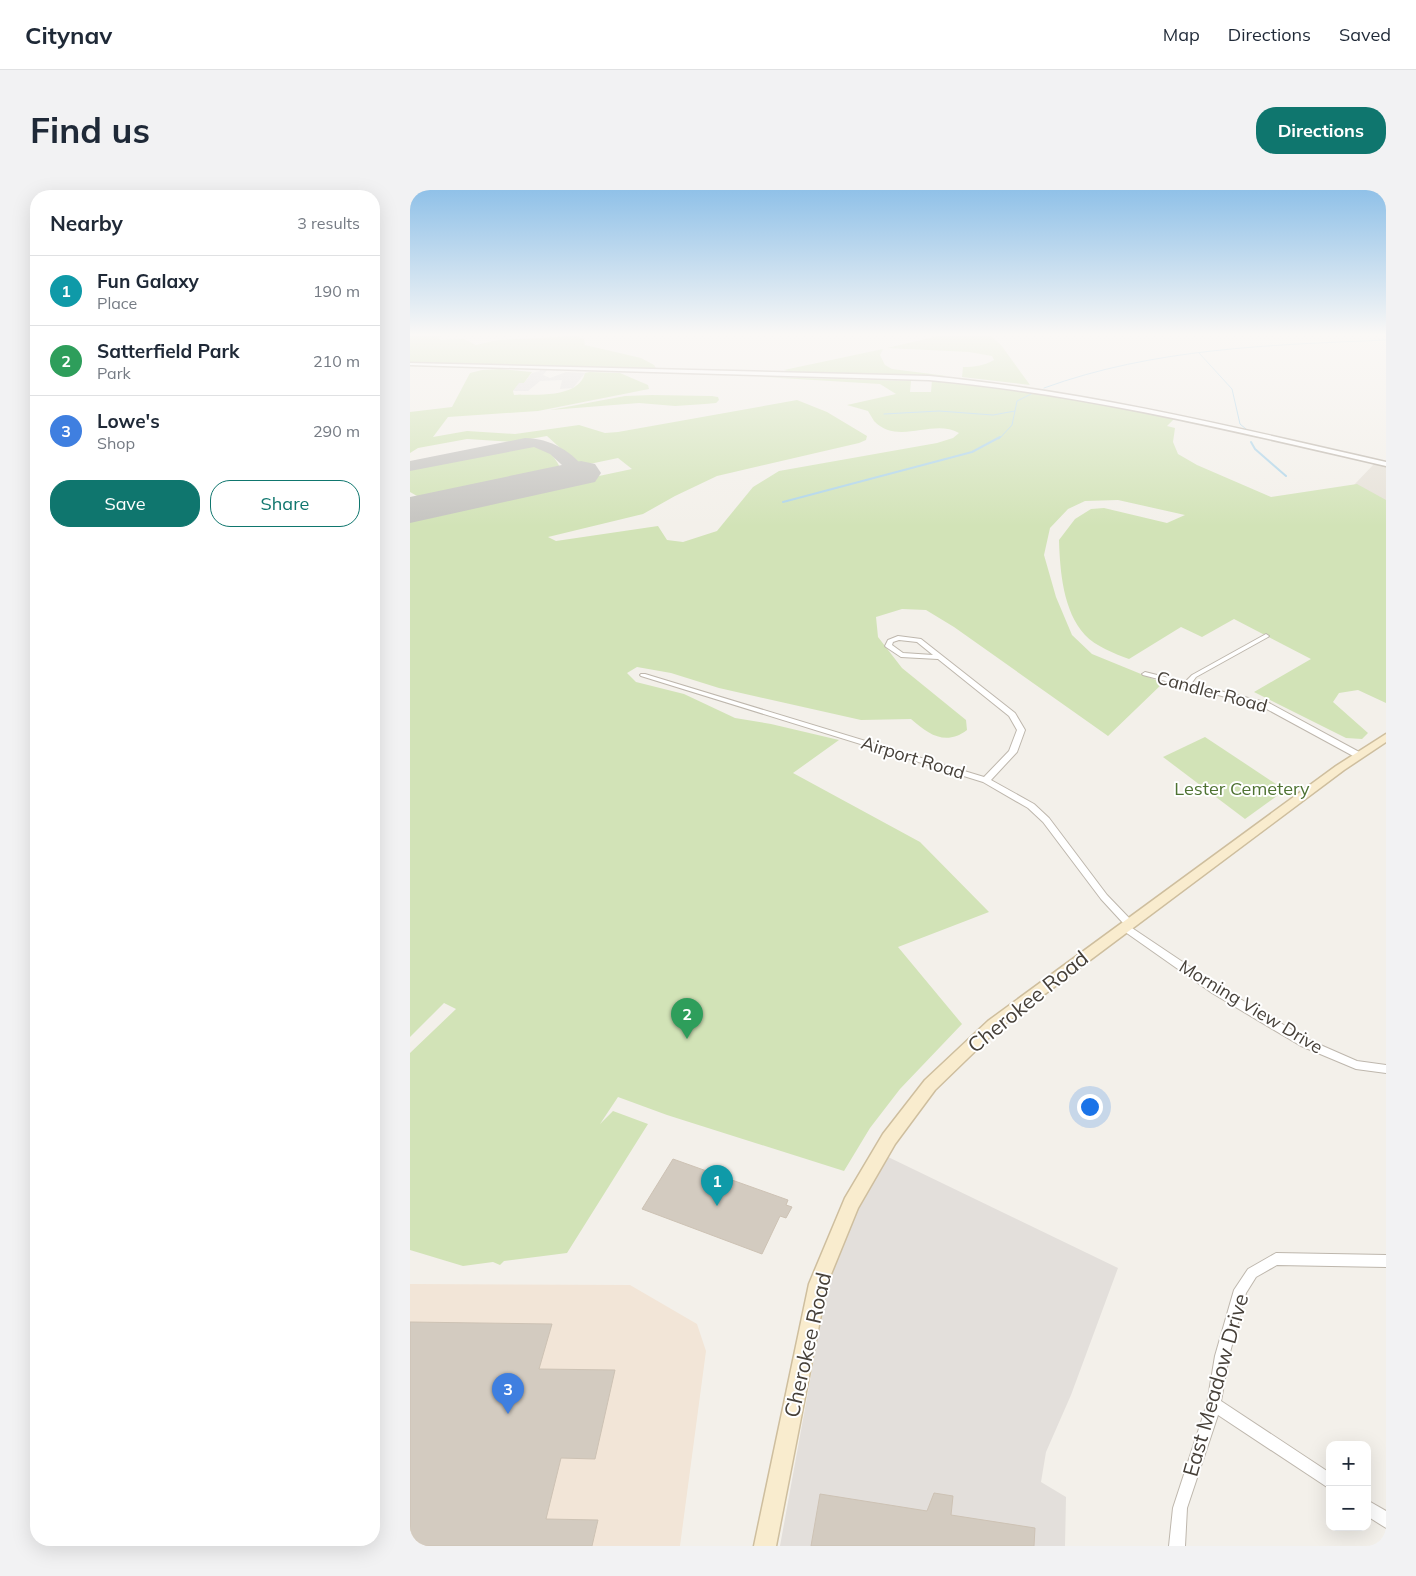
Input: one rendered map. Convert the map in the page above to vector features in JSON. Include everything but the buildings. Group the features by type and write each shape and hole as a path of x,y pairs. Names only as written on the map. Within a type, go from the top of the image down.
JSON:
{"main road":[{"name":"Cherokee Road","path":"765,1546 818,1284 851,1204 871,1167 930,1086 993,1025 1358,755 1386,737"}],"street":[{"path":"1095,399 1386,464"},
{"path":"1186,685 1194,676 1266,636"},
{"path":"940,657 901,654 888,646 890,641 898,638 919,640 1012,715 1021,730 1013,752 986,780"},
{"name":"Candler Road","path":"1145,674 1266,705 1358,755"},
{"name":"Airport Road","path":"643,676 986,780 1031,806 1046,820 1093,884 1127,925"},
{"name":"Morning View Drive","path":"1127,925 1216,990 1304,1044 1356,1066 1386,1069"},
{"name":"East Meadow Drive","path":"1177,1546 1180,1508 1214,1404 1222,1356 1240,1290 1252,1273 1276,1259 1386,1261"},
{"path":"1214,1404 1326,1479"},
{"path":"1371,1510 1386,1520"}],"shaded area":[{"path":"1376,462 1386,464 1386,503 1353,486"},
{"path":"886,1156 1118,1268 1071,1395 1046,1452 1041,1482 1066,1497 1065,1546 780,1546 824,1304 839,1252 869,1185"},
{"path":"410,1284 630,1285 697,1324 706,1351 680,1546 410,1546"}],"green space":[{"path":"456,399 597,399 538,411 448,417 433,437 467,431 515,434 579,425 605,433 618,432 797,400 827,412 867,436 866,440 859,443 717,476 643,514 548,537 556,541 658,526 667,540 683,542 717,531 753,487 779,471 937,443 953,438 959,433 949,429 938,428 905,432 894,431 883,428 874,421 868,411 847,405 872,399 1091,399 1174,419 1167,426 1175,428 1173,442 1178,454 1197,465 1271,497 1357,484 1386,500 1386,703 1358,690 1339,693 1333,702 1368,733 1362,739 1346,738 1254,692 1311,659 1234,619 1202,637 1181,627 1129,659 1094,643 1078,625 1067,603 1060,565 1059,540 1075,519 1091,509 1104,508 1167,523 1185,515 1118,500 1085,501 1068,509 1050,528 1044,555 1056,597 1072,635 1092,654 1163,683 1108,736 954,627 926,610 902,609 876,617 878,637 902,668 966,720 967,730 952,737 945,738 931,734 911,719 861,720 719,688 671,673 637,667 627,673 636,682 684,694 735,718 771,724 839,740 793,773 920,842 989,912 898,947 962,1024 900,1089 870,1128 844,1171 667,1115 618,1097 600,1124 613,1111 648,1124 567,1253 504,1261 500,1265 493,1262 463,1266 410,1250 410,1053 456,1009 444,1003 410,1037 410,516 632,469 618,458 580,466 547,436 512,442 467,439 418,448 410,453 410,412 452,407"},
{"path":"607,399 719,400 716,403 675,406 639,403 550,410"},
{"path":"532,444 542,447 551,454 560,467 561,472 426,501 410,492 410,468"},
{"name":"Lester Cemetery","path":"1205,737 1285,790 1245,819 1163,757"}],"waterway":[{"path":"1015,411 1017,401 1020,399"},
{"path":"1234,399 1240,424 1246,429"},
{"path":"884,414 939,411 993,415 1015,411"},
{"path":"999,439 1012,425 1015,411"},
{"path":"783,502 972,452 1000,437"},
{"path":"1251,442 1255,449 1286,476"}],"taxiway":[{"path":"410,466 525,443 534,443 550,447 580,473"},
{"path":"410,505 413,509"}],"runway":[{"path":"410,510 581,473"}],"place":[{"name":"Satterfield Park","path":"687,1039"},
{"name":"Fun Galaxy","path":"717,1206"},
{"name":"Lowe's","path":"508,1414"}]}
